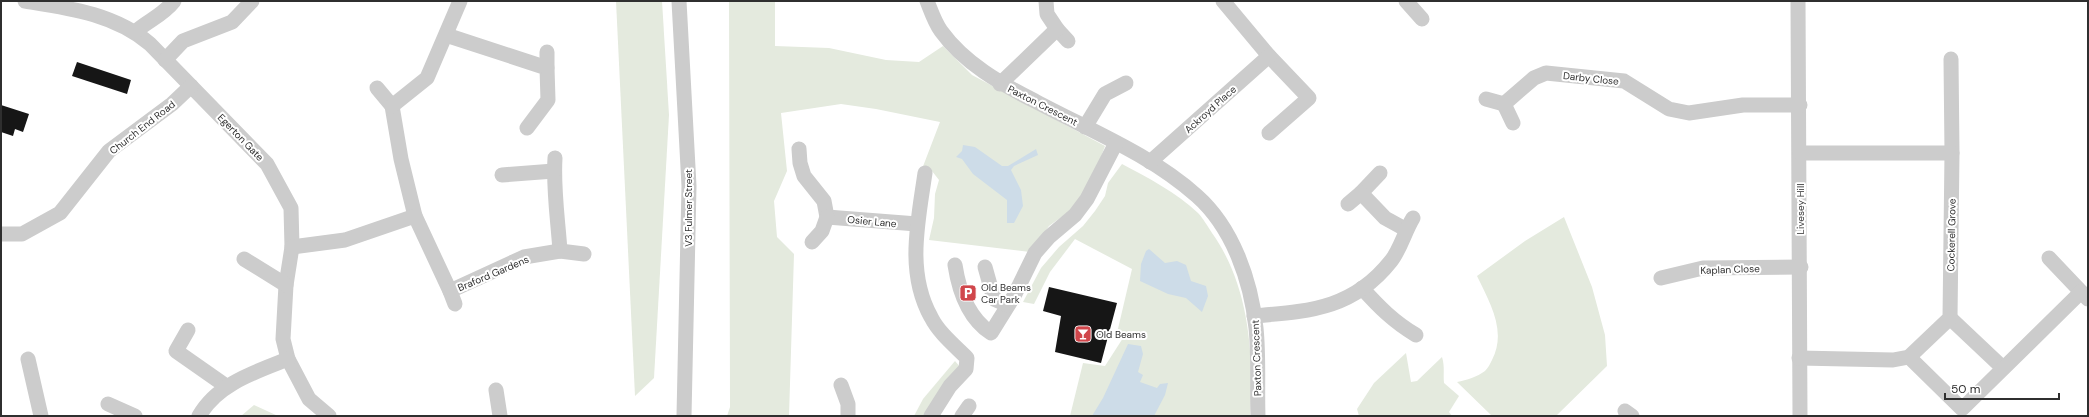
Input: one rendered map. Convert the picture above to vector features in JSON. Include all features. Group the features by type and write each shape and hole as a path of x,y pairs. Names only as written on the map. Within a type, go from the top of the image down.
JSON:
{"street":[{"name":"Egerton Gate","path":"25,1 74,5 120,24 135,32 150,44 267,164 291,208 292,247 286,285 283,339 288,359 309,399 328,416"},
{"path":"135,32 151,19 164,13 174,1"},
{"path":"165,60 183,41 232,22 252,1"},
{"path":"377,88 392,106 427,78 460,1"},
{"name":"V3 Fulmer Street","path":"679,1 690,186 684,416"},
{"name":"Paxton Crescent","path":"927,1 941,31 965,56 1000,84 1116,143 1165,171 1198,196 1222,226 1239,257 1250,294 1256,329 1258,416"},
{"path":"1046,1 1046,14 1068,41"},
{"path":"1223,1 1269,56 1309,98 1269,134"},
{"path":"1406,1 1422,19"},
{"name":"Livesey Hill","path":"1798,1 1801,267 1799,358 1800,416"},
{"name":"Paxton Crescent","path":"1000,84 1057,29"},
{"path":"446,36 547,68"},
{"path":"527,128 548,100 547,52"},
{"name":"Ackroyd Place","path":"1150,162 1269,56"},
{"name":"Cockerell Grove","path":"1950,318 1952,153 1951,59"},
{"name":"Darby Close","path":"1504,104 1534,78 1546,73 1624,81 1669,109 1689,113 1743,105 1800,105"},
{"name":"Paxton Crescent","path":"1085,127 1105,94 1126,83"},
{"name":"Church End Road","path":"1,234 22,234 60,213 109,151 174,102 191,86"},
{"path":"1486,99 1504,104 1513,123"},
{"name":"Braford Gardens","path":"392,106 401,159 415,216 452,298 524,258 560,251 584,254"},
{"path":"955,265 959,289 965,302 977,322 991,333 1008,305 1035,254 1048,237 1075,216 1087,199 1116,143"},
{"path":"799,148 800,163 804,176 824,201 827,217 822,231 812,242"},
{"path":"1800,153 1952,153"},
{"path":"502,175 555,165 560,251"},
{"path":"925,173 917,224 916,273 922,297 931,318 947,339 967,358 966,369 950,386 938,414"},
{"path":"1348,204 1380,173"},
{"path":"1254,316 1308,311 1341,302 1362,288 1391,261 1409,224 1385,218 1360,193"},
{"path":"292,247 345,240 415,216"},
{"name":"Osier Lane","path":"827,217 917,224"},
{"path":"1910,357 1962,409 2003,368 2085,295 2049,258"},
{"path":"244,259 286,285"},
{"path":"985,267 994,299 1008,305"},
{"name":"Kaplan Close","path":"1661,278 1703,268 1801,267"},
{"path":"1362,288 1381,310 1400,326 1416,335"},
{"path":"1799,358 1893,360 1910,357 1950,318 2003,368"},
{"path":"188,330 176,351 226,386"},
{"path":"28,359 41,416"},
{"path":"199,416 226,386 257,371 288,359"},
{"path":"841,385 848,404 848,416"},
{"path":"496,390 500,416"},
{"path":"108,404 135,416"}],"shaded area":[{"path":"616,1 662,1 669,115 654,378 635,396"},
{"path":"729,1 775,1 775,46 829,48 886,60 919,62 943,46 972,75 1105,146 1089,189 1071,210 1049,226 1030,252 929,240 934,218 935,194 939,180 932,171 922,169 940,122 876,109 841,104 781,113 787,171 774,201 777,237 794,254 789,416 727,416 730,407"},
{"path":"1122,164 1162,186 1189,205 1202,217 1224,253 1234,275 1246,320 1251,368 1250,416 1070,416 1083,363 1105,366 1123,338 1117,333 1132,269 1075,239 1050,272 1034,304 1023,302 1041,268 1059,247 1083,226 1095,211 1105,196 1108,183"},
{"path":"1564,217 1592,287 1605,335 1607,366 1556,416 1492,416 1457,382 1472,378 1485,371 1496,349 1498,338 1495,317 1477,276 1525,241"},
{"path":"1406,353 1411,382 1417,381 1442,357 1444,367 1444,383 1459,396 1449,412 1452,416 1359,416 1357,409 1374,383"},
{"path":"955,361 961,368 929,416 914,416 923,399"},
{"path":"254,405 278,416 241,416"}],"water":[{"path":"963,145 975,147 1002,166 1008,166 1036,149 1038,155 1014,166 1011,170 1021,190 1023,206 1014,223 1007,223 1007,200 973,174 962,159 956,157 962,151"},
{"path":"1149,249 1165,263 1177,261 1186,265 1191,281 1206,286 1208,296 1202,312 1186,298 1168,294 1140,281 1141,264 1146,251"},
{"path":"1128,344 1141,346 1143,354 1138,372 1143,375 1140,382 1157,388 1160,384 1168,383 1165,395 1154,416 1092,416 1103,398"}],"building":[{"path":"77,62 131,80 127,94 72,76"},
{"path":"1,105 29,114 23,132 15,129 13,136 1,132"},
{"name":"Old Beams","path":"1049,287 1117,303 1101,363 1055,352 1061,316 1043,311"}],"place":[{"name":"Old Beams Car Park","path":"968,293"},
{"name":"Old Beams","path":"1083,334"}]}
